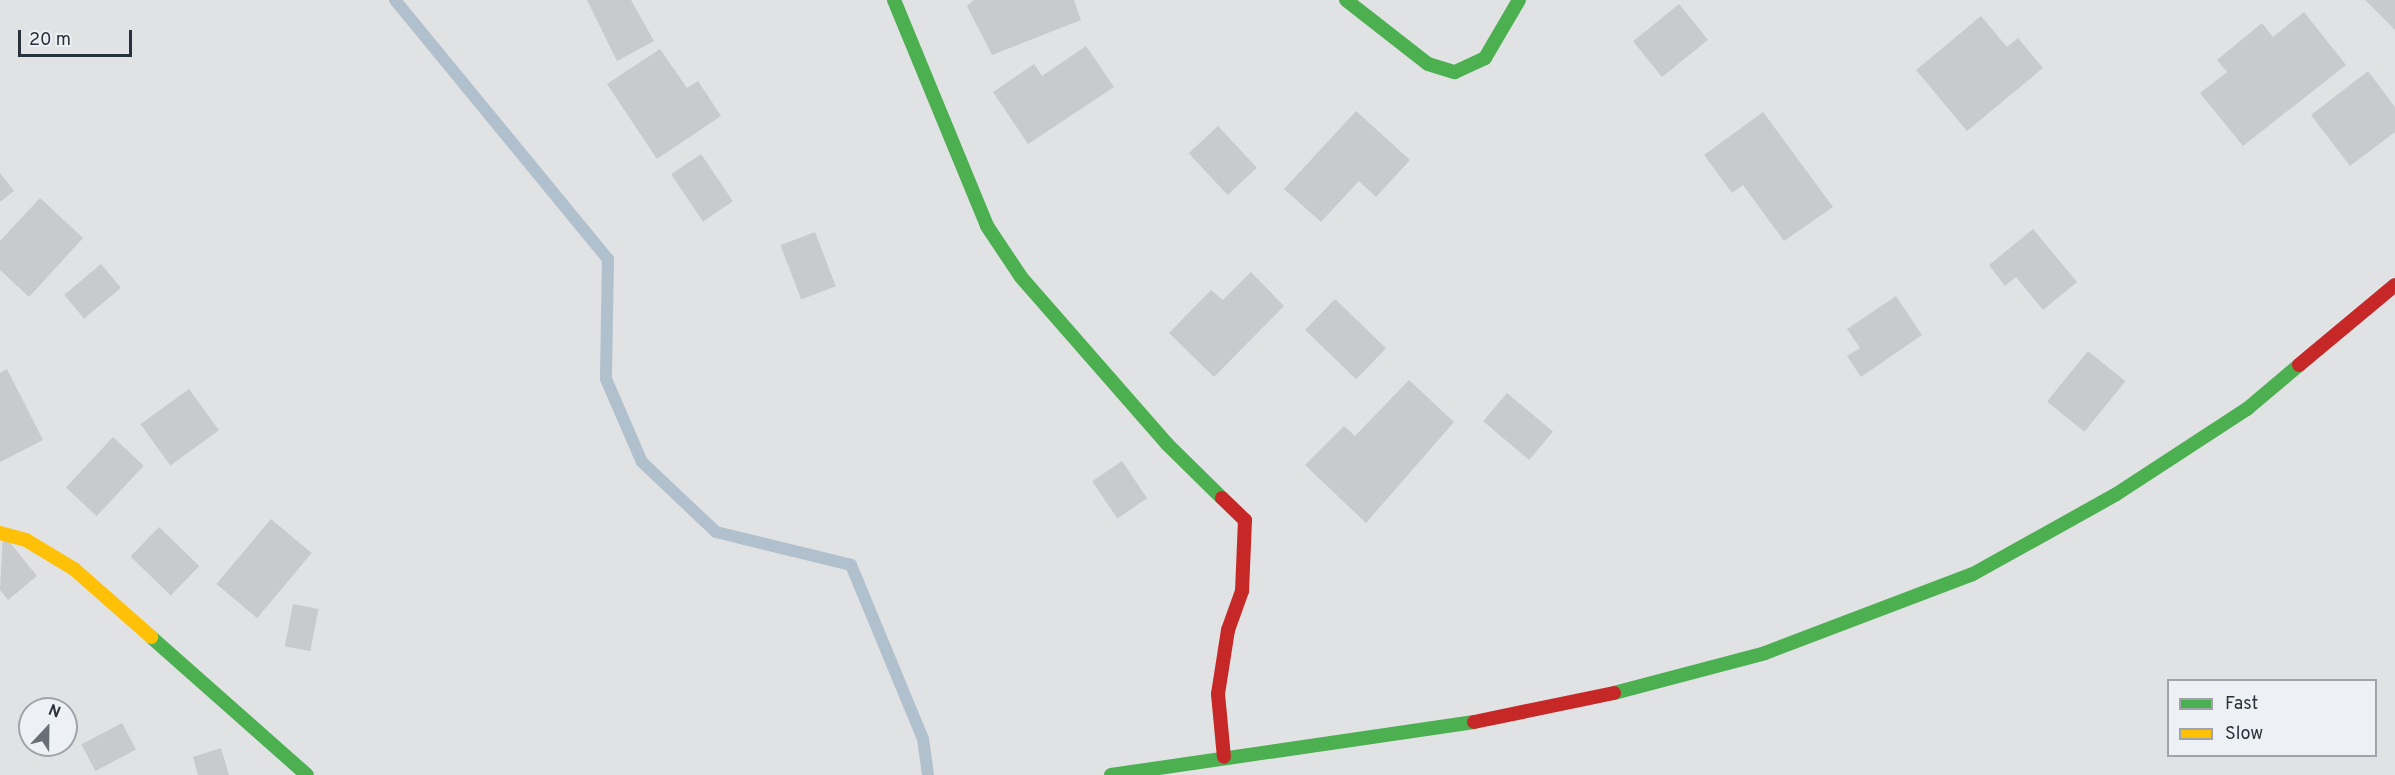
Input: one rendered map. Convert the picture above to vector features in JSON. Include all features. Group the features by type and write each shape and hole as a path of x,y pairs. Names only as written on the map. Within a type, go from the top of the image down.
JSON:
{"street":[{"path":"894,0 987,226 1021,277 1167,444 1245,520 1242,591 1218,694 1224,757"},
{"path":"1346,0 1428,64 1455,72 1485,58 1519,0"},
{"path":"1111,775 1549,711 1765,653 1874,616 1973,574 2115,495 2247,409 2395,285"},
{"path":"0,533 26,540 74,569 307,775"}],"building":[{"path":"587,0 631,0 654,41 617,61"},
{"path":"974,0 1074,0 1081,20 992,55 967,6"},
{"path":"2365,0 2395,0 2395,30"},
{"path":"1679,4 1708,40 1662,77 1633,41"},
{"path":"2304,12 2346,65 2243,146 2200,93 2227,72 2217,60 2262,23 2273,37"},
{"path":"1981,16 2007,47 2018,38 2043,68 1967,131 1916,70"},
{"path":"1086,46 1114,87 1028,144 993,92 1034,64 1042,76"},
{"path":"660,49 687,88 698,81 721,116 657,159 607,84"},
{"path":"2368,71 2395,107 2395,132 2350,166 2311,115"},
{"path":"1356,111 1410,160 1376,197 1359,181 1321,222 1284,189"},
{"path":"1763,112 1833,207 1784,241 1743,185 1732,193 1704,155"},
{"path":"1218,126 1257,168 1228,195 1189,153"},
{"path":"701,154 733,201 703,221 671,174"},
{"path":"0,173 14,191 0,202"},
{"path":"40,198 83,238 29,297 0,270 0,241"},
{"path":"2033,229 2077,282 2043,310 2016,277 2005,286 1989,265"},
{"path":"815,232 836,286 801,299 780,245"},
{"path":"101,264 121,288 84,319 64,295"},
{"path":"1251,272 1284,306 1214,377 1169,333 1211,290 1223,300"},
{"path":"1896,296 1922,335 1861,377 1847,356 1860,348 1847,329"},
{"path":"1335,299 1386,348 1356,379 1305,330"},
{"path":"2088,351 2125,381 2084,432 2047,402"},
{"path":"7,369 43,440 0,462 0,373"},
{"path":"1409,380 1454,422 1366,523 1305,465 1344,426 1355,436"},
{"path":"189,389 219,430 170,466 140,424"},
{"path":"1507,393 1553,432 1529,460 1483,421"},
{"path":"113,437 144,466 97,516 66,487"},
{"path":"1122,461 1147,498 1117,518 1092,481"},
{"path":"271,519 312,553 257,618 216,584"},
{"path":"159,527 199,566 171,595 131,556"},
{"path":"3,534 37,576 8,600 0,590"},
{"path":"293,604 319,609 310,651 285,646"},
{"path":"122,723 136,749 95,771 81,745"},
{"path":"221,748 229,775 198,775 193,757"}],"waterway":[{"path":"395,0 608,259 606,379 642,462 716,532 851,565 923,739 928,775"}],"traffic: fast":[{"path":"894,0 987,226 1021,277 1167,444 1222,498"},
{"path":"1346,0 1428,64 1455,72 1485,58 1519,0"},
{"path":"1614,693 1765,653 1973,574 2115,495 2247,409 2299,365"},
{"path":"151,637 307,775"},
{"path":"1111,775 1474,722"}],"traffic: slow":[{"path":"0,533 26,540 74,569 151,637"}],"traffic: jam":[{"path":"2299,365 2395,285"},
{"path":"1222,498 1245,520 1242,591 1228,630 1218,694 1224,757"},
{"path":"1474,722 1614,693"}]}
